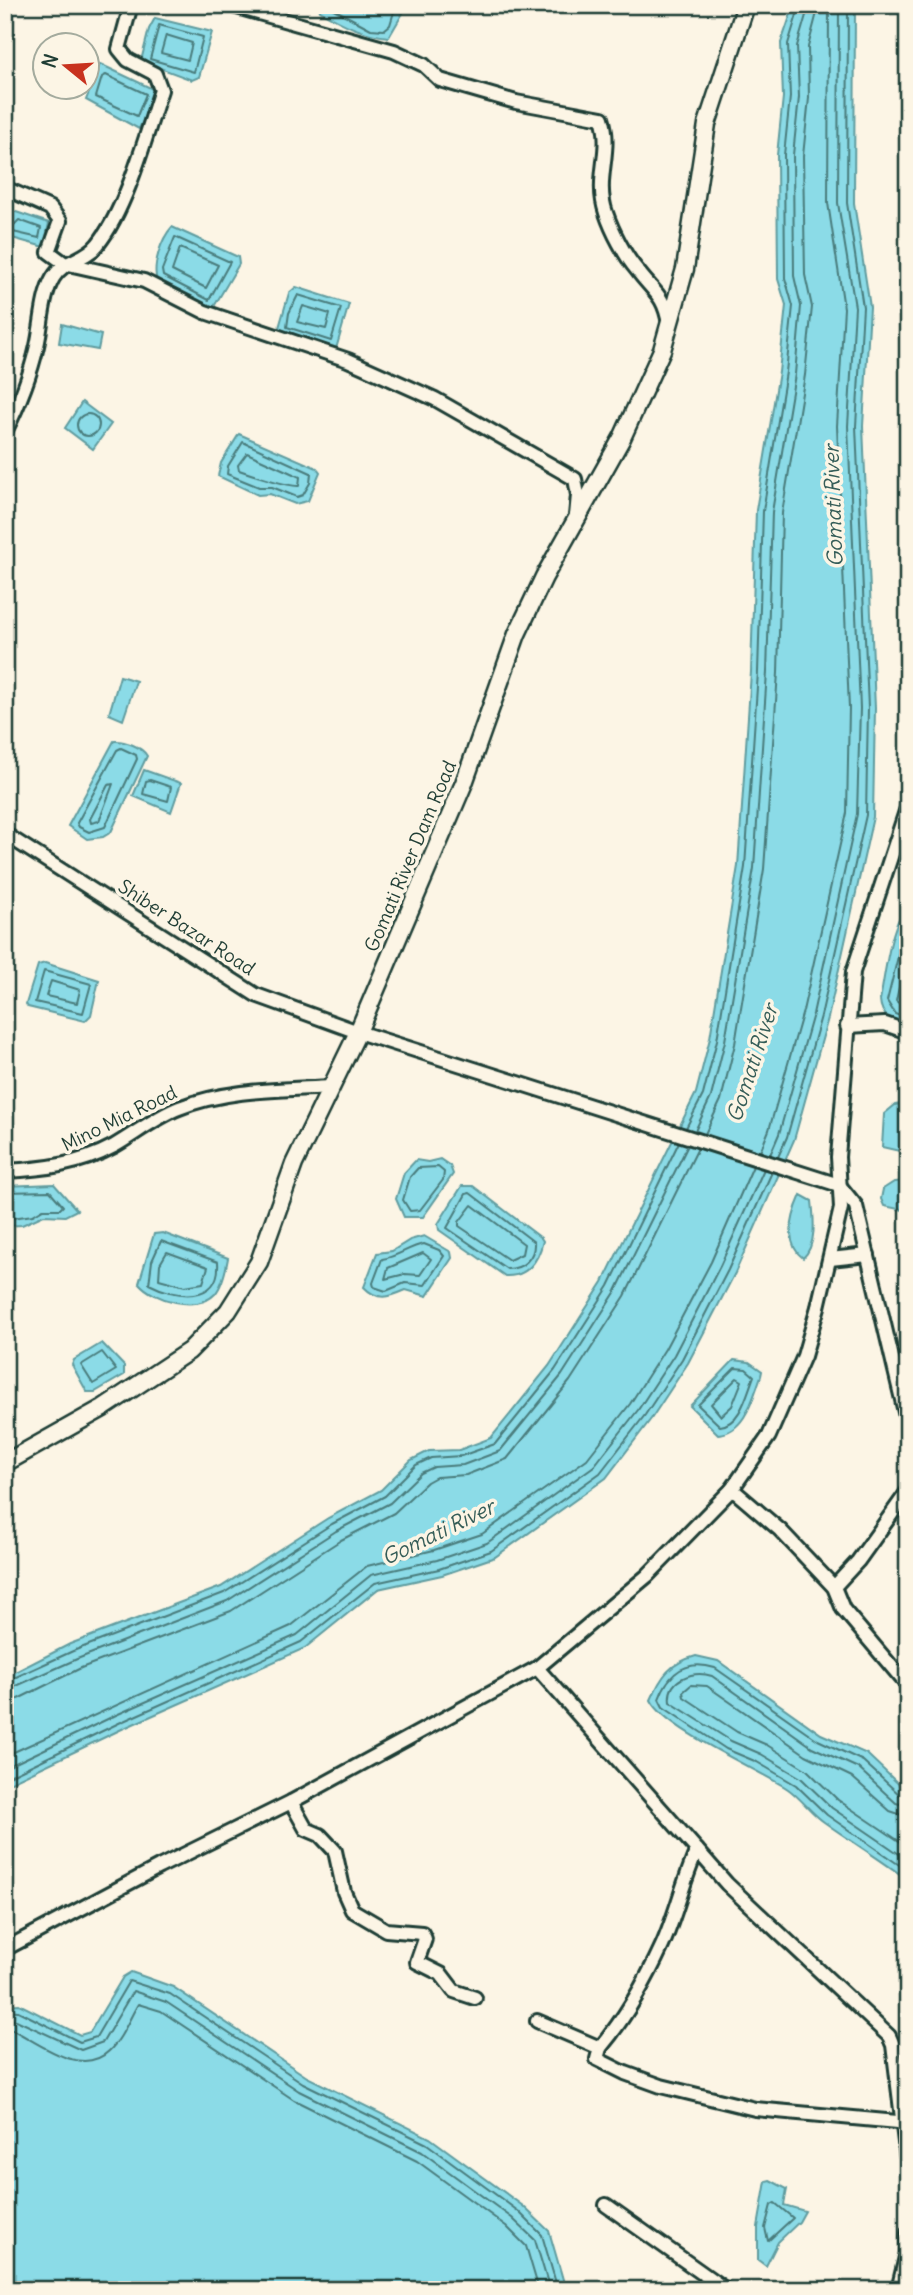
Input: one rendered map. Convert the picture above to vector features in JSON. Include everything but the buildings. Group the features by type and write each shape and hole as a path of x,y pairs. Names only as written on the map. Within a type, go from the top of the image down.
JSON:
{"main road":[{"name":"Gomati River Dam Road","path":"5,1463 165,1370 189,1352 228,1311 259,1262 294,1164 358,1032 464,783 517,634 544,577 622,438 670,328 692,234 702,157 718,85 746,5"}],"street":[{"path":"5,432 29,378 52,280 64,263 85,257 109,230 124,200 161,90 155,74 128,60 118,49 131,5"},
{"path":"230,5 394,51 424,65 440,80 516,102 603,118 607,141 600,181 607,214 636,270 658,291 666,308 670,328"},
{"path":"5,188 55,211 60,221 49,252 64,263 144,281 205,312 348,360 435,399 575,480 578,495 575,524"},
{"path":"5,1949 159,1867 291,1802 537,1668 647,1576 732,1489 769,1436 787,1397 804,1356 830,1259 841,1208 838,1157 847,1026 860,944 908,805"},
{"name":"Shiber Bazar Road","path":"5,834 190,950 242,988 358,1032 839,1185"},
{"path":"847,1026 885,1024 908,1032"},
{"name":"Mino Mia Road","path":"5,1171 57,1168 82,1160 111,1147 175,1110 205,1099 261,1090 332,1087"},
{"path":"839,1185 856,1206 908,1425"},
{"path":"830,1259 869,1255"},
{"path":"732,1489 779,1530 834,1587 843,1609 908,1686"},
{"path":"834,1587 858,1561 908,1491"},
{"path":"537,1668 697,1850 762,1919 889,2036 893,2045 906,2123 908,2167"},
{"path":"291,1802 306,1829 320,1835 335,1851 341,1866 344,1892 352,1910 386,1930 422,1933 425,1939 417,1962 441,1974 454,1991 475,1998"},
{"path":"697,1850 680,1888 663,1945 644,1984 600,2048 597,2059 661,2086 766,2110 906,2123"},
{"path":"537,2021 600,2048"},
{"path":"606,2205 726,2290"},
{"path":"898,2290 907,2253 908,2233"}],"water":[{"path":"403,5 403,13 389,37 371,34 345,24 320,11 319,6"},
{"name":"Gomati River","path":"794,5 855,5 854,203 870,307 863,426 875,708 873,817 828,1018 794,1140 735,1273 688,1363 651,1419 606,1478 495,1557 442,1575 378,1589 305,1648 122,1729 5,1785 5,1677 70,1644 221,1587 328,1518 381,1490 411,1460 429,1451 459,1450 491,1438 549,1366 603,1282 696,1093 710,1038 738,866 751,672 756,510 779,372 786,305 778,279 777,155 783,97 781,43"},
{"path":"155,18 212,32 199,77 192,80 141,61 149,29"},
{"path":"102,65 157,91 139,129 90,102 102,102"},
{"path":"13,211 49,223 44,247 5,236"},
{"path":"172,227 238,257 239,264 212,310 157,281 158,253"},
{"path":"296,287 349,304 336,349 278,331 289,293"},
{"path":"62,324 101,335 98,350 59,343"},
{"path":"82,402 111,424 93,449 65,428"},
{"path":"239,434 317,468 320,472 308,501 295,504 270,494 258,495 218,476 221,463"},
{"path":"120,676 136,681 123,720 109,714"},
{"path":"114,741 132,745 147,756 111,832 103,837 87,839 68,826"},
{"path":"144,770 181,783 171,812 133,796"},
{"path":"908,906 908,1026 889,1018 883,1011 880,1000 893,936"},
{"path":"45,963 99,980 91,1015 85,1021 28,1007 26,1004 38,965"},
{"path":"908,1103 908,1153 882,1147 884,1114 895,1105"},
{"path":"440,1159 450,1166 453,1174 423,1217 404,1217 396,1199 404,1173 416,1160 428,1162"},
{"path":"908,1181 908,1211 884,1206 881,1199 883,1189 894,1182"},
{"path":"54,1184 77,1210 65,1216 44,1215 22,1225 5,1226 5,1186"},
{"path":"462,1186 473,1186 541,1238 543,1241 535,1262 525,1271 505,1276 439,1230 438,1224"},
{"path":"801,1195 812,1201 814,1224 811,1246 803,1258 793,1245 791,1237 792,1220"},
{"path":"163,1233 228,1258 218,1290 207,1300 187,1303 164,1299 139,1283 154,1234"},
{"path":"424,1236 451,1252 452,1258 427,1296 406,1290 389,1296 379,1296 364,1287 377,1253 392,1251 410,1240"},
{"path":"102,1343 124,1366 124,1375 95,1392 87,1392 72,1365 74,1360"},
{"path":"734,1360 749,1362 762,1371 761,1376 742,1420 728,1432 718,1434 690,1406"},
{"path":"696,1656 718,1661 821,1734 867,1754 908,1793 908,1880 824,1822 788,1789 692,1736 660,1711 651,1700 663,1677 679,1662"},
{"path":"131,1972 173,1987 307,2077 430,2138 523,2206 549,2231 566,2290 5,2290 5,2005 19,2004 80,2035 90,2032 123,1977"},
{"path":"770,2180 787,2189 784,2205 805,2211 799,2222 778,2242 766,2266 758,2260 758,2227 766,2181"}]}
